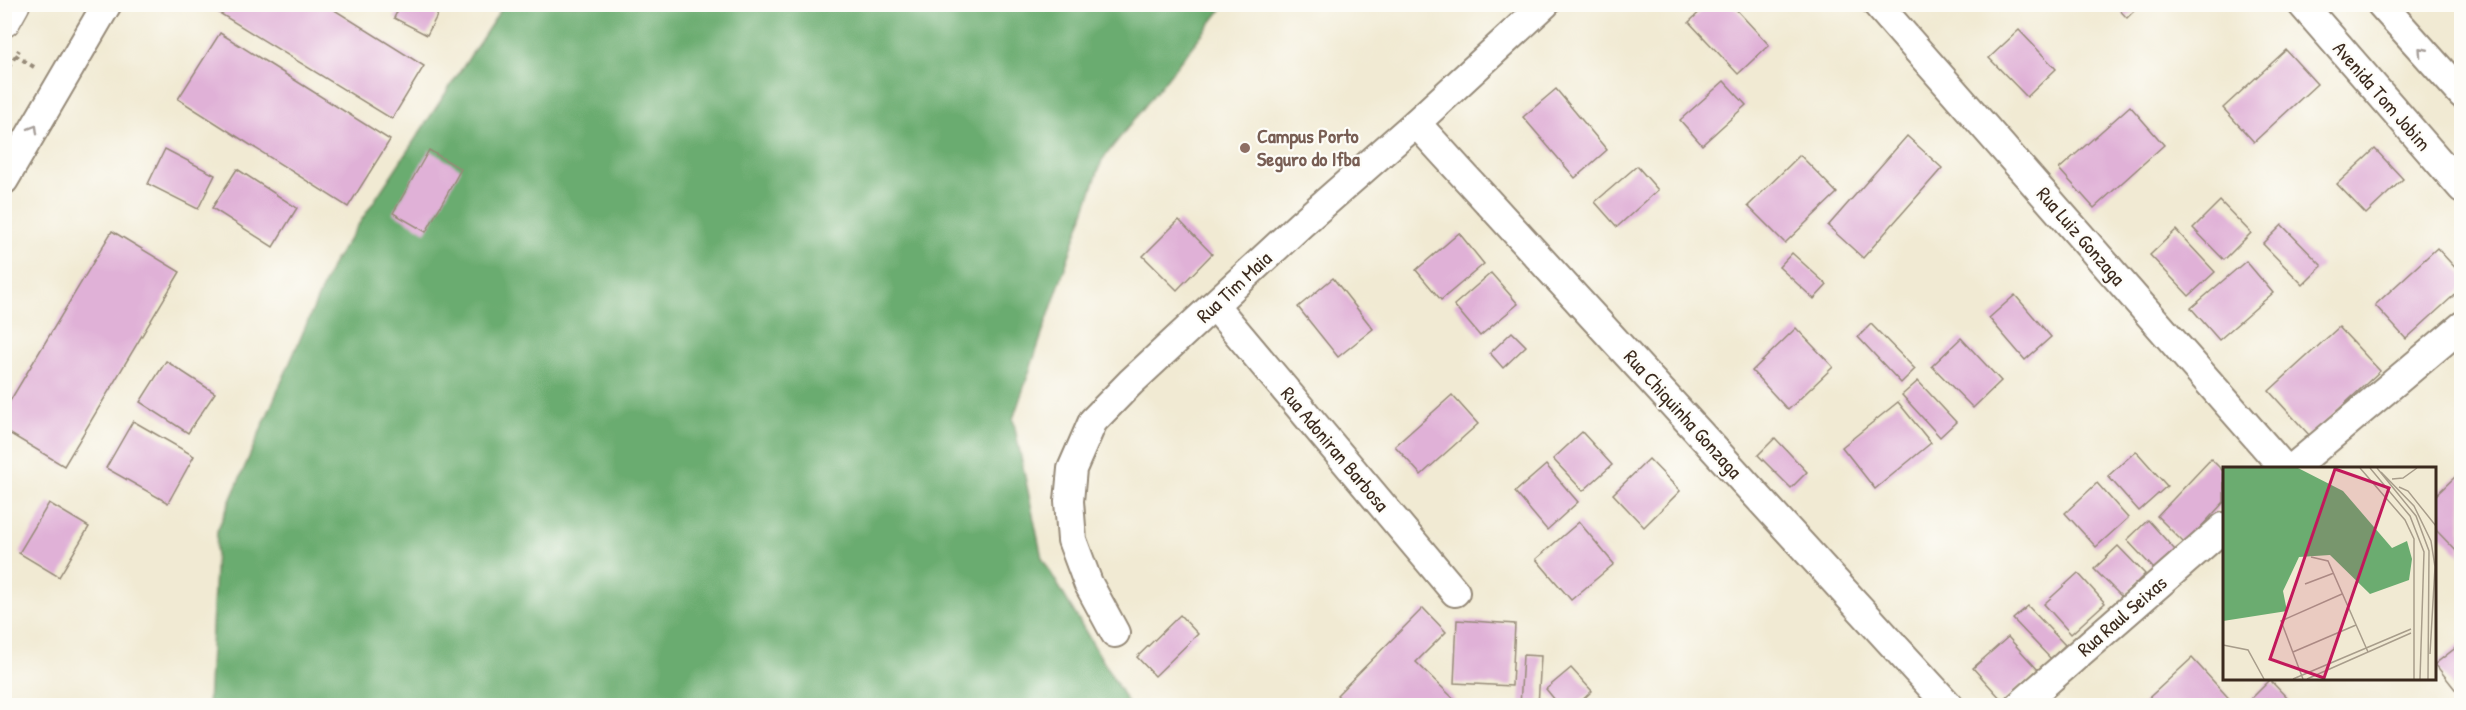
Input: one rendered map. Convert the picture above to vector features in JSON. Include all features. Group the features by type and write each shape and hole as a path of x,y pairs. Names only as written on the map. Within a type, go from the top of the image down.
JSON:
{"main road":[{"path":"4,20 13,4"}],"street":[{"path":"4,180 106,4"},
{"name":"Rua Tim Maia","path":"1115,633 1088,584 1072,540 1069,501 1072,469 1093,421 1131,382 1300,225 1416,123 1545,4"},
{"name":"Rua Luiz Gonzaga","path":"1877,4 2283,467"},
{"name":"Avenida Tom Jobim","path":"2302,4 2462,188"},
{"path":"2381,4 2462,94"},
{"name":"Rua Chiquinha Gonzaga","path":"1416,123 1949,705"},
{"name":"Rua Adoniran Barbosa","path":"1214,305 1455,592"},
{"path":"2294,467 2462,326"},
{"name":"Rua Raul Seixas","path":"2019,705 2223,528"}],"green space":[{"path":"504,5 1225,5 1102,160 1013,419 1042,558 1129,705 208,706 217,531 333,263"}],"building":[{"path":"220,4 325,4 424,66 392,119 216,11"},
{"path":"401,4 443,4 427,35 394,18"},
{"path":"1708,4 1731,4 1769,45 1738,74 1689,22"},
{"path":"2114,4 2141,4 2127,18"},
{"path":"2019,30 2056,69 2027,97 1989,58"},
{"path":"220,33 390,140 348,207 178,99"},
{"path":"2286,50 2317,84 2254,142 2223,108"},
{"path":"1724,81 1746,105 1702,145 1680,120"},
{"path":"1556,89 1607,150 1575,178 1523,117"},
{"path":"2130,106 2164,145 2094,208 2059,169"},
{"path":"1907,136 1942,168 1863,258 1828,226"},
{"path":"165,149 215,175 198,209 148,184"},
{"path":"2375,149 2403,179 2366,214 2337,184"},
{"path":"429,150 461,169 426,232 393,213"},
{"path":"1800,155 1837,193 1785,243 1748,206"},
{"path":"1637,166 1658,190 1617,227 1595,202"},
{"path":"237,169 297,208 273,247 212,208"},
{"path":"2220,201 2251,233 2224,260 2193,228"},
{"path":"1179,220 1212,254 1177,290 1143,256"},
{"path":"2282,225 2322,266 2303,285 2263,244"},
{"path":"2176,230 2215,272 2189,296 2150,255"},
{"path":"112,231 180,272 64,466 4,430 4,411"},
{"path":"1459,233 1484,264 1441,300 1416,270"},
{"path":"2437,248 2462,275 2462,288 2406,339 2375,305"},
{"path":"1792,253 1827,285 1814,299 1779,267"},
{"path":"2246,261 2273,293 2219,340 2191,308"},
{"path":"1491,273 1518,304 1480,336 1454,305"},
{"path":"1333,278 1373,329 1338,357 1298,307"},
{"path":"2015,295 2051,337 2025,360 1989,318"},
{"path":"1871,324 1915,369 1901,383 1858,337"},
{"path":"2339,327 2380,371 2310,436 2269,391"},
{"path":"1796,328 1833,367 1788,410 1752,371"},
{"path":"1512,332 1526,346 1503,368 1490,353"},
{"path":"1961,338 2001,381 1973,408 1932,366"},
{"path":"166,361 215,393 188,433 140,402"},
{"path":"1918,381 1956,422 1940,437 1902,395"},
{"path":"1452,395 1478,424 1421,475 1395,446"},
{"path":"1898,402 1931,443 1875,489 1842,447"},
{"path":"133,421 194,456 168,503 106,468"},
{"path":"1582,432 1612,465 1583,491 1553,459"},
{"path":"1775,438 1807,472 1791,488 1758,455"},
{"path":"2136,451 2167,486 2139,511 2108,476"},
{"path":"1649,459 1680,491 1644,527 1613,494"},
{"path":"2211,459 2223,471 2223,503 2185,544 2157,516"},
{"path":"1546,465 1578,502 1547,530 1515,492"},
{"path":"2457,475 2462,480 2460,555 2436,530 2436,495"},
{"path":"2097,483 2128,518 2096,547 2065,513"},
{"path":"49,503 89,527 59,577 19,553"},
{"path":"2148,520 2175,550 2155,570 2127,540"},
{"path":"1579,522 1614,564 1571,600 1536,559"},
{"path":"2118,546 2145,574 2122,597 2094,569"},
{"path":"2078,573 2105,603 2071,634 2044,604"},
{"path":"2028,606 2065,645 2051,659 2013,619"},
{"path":"1423,608 1446,632 1416,662 1456,701 1451,706 1348,706 1337,695"},
{"path":"1180,615 1198,634 1155,676 1137,657"},
{"path":"1457,620 1515,624 1512,686 1454,683"},
{"path":"2008,637 2038,670 2003,701 1973,668"},
{"path":"2462,643 2462,698 2436,665"},
{"path":"1523,655 1541,656 1538,706 1520,706"},
{"path":"2192,658 2236,706 2140,706"},
{"path":"1571,668 1592,691 1576,706 1560,706 1546,689"},
{"path":"2270,680 2289,700 2283,706 2255,706 2250,700"}],"place":[{"name":"Campus Porto Seguro do Ifba","path":"1245,148"}]}
